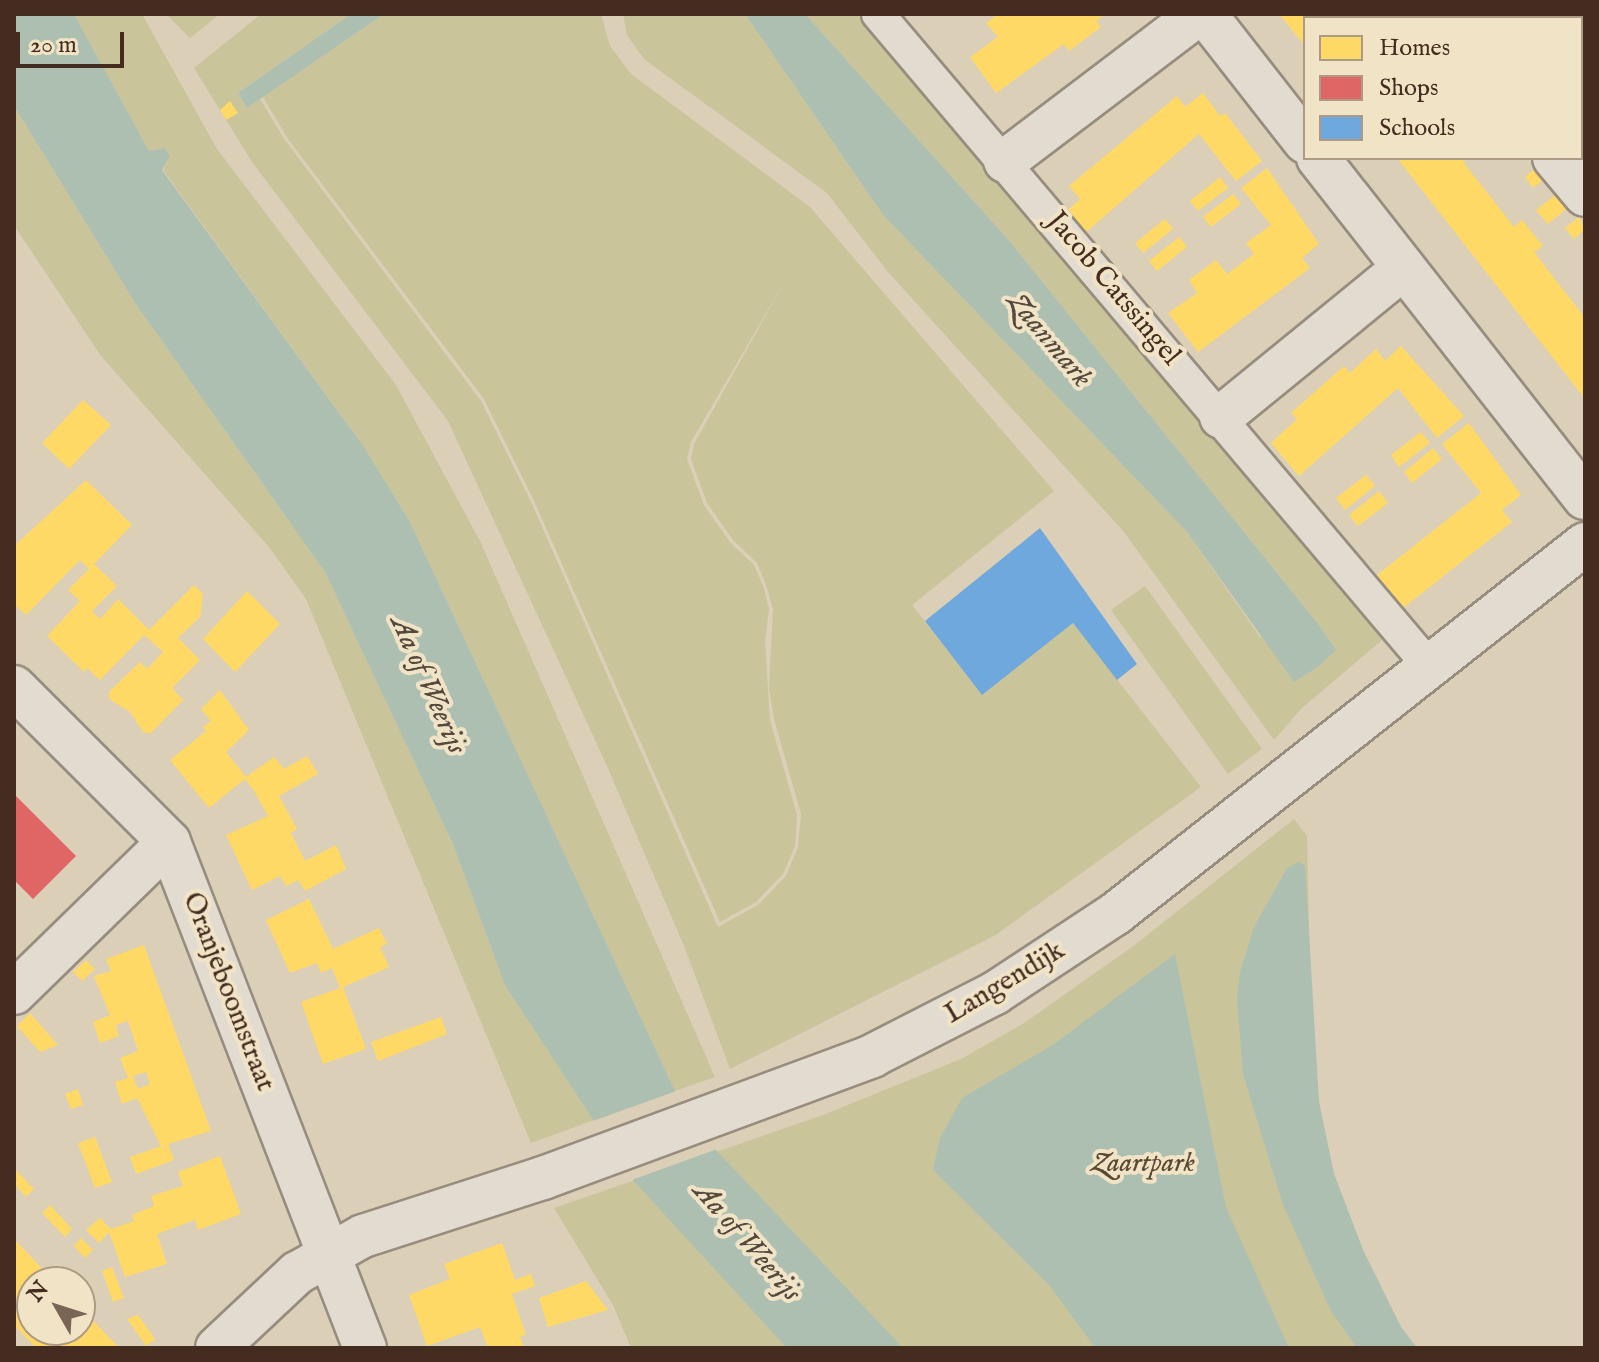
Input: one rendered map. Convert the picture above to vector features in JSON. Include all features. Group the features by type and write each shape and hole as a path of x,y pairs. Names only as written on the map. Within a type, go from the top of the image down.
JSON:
{"street":[{"name":"Jacob Catssingel","path":"878,14 1429,666"},
{"path":"1005,161 1202,14 1303,140"},
{"path":"1556,160 1585,195"},
{"path":"1336,164 1404,268 1585,498"},
{"path":"1221,417 1404,268"},
{"name":"Langendijk","path":"217,1348 269,1296 331,1253 363,1236 543,1178 872,1056 1056,955 1585,544"},
{"name":"Oranjeboomstraat","path":"14,687 169,842 331,1253 365,1348"},
{"path":"14,993 169,842"}],"green space":[{"path":"74,14 142,14 217,149 396,385 480,541 715,1077 675,1091 410,522 364,447 163,170 170,155 165,148 149,151"},
{"path":"166,14 220,14 190,38"},
{"path":"261,14 351,14 238,93 247,108 260,99 285,140 481,401 532,504 718,927 758,905 786,876 798,847 801,814 774,719 769,688 773,609 766,585 757,563 733,540 707,503 691,459 694,444 786,279 691,442 687,459 704,505 730,542 754,565 763,586 769,609 765,642 770,720 797,815 795,846 783,874 756,902 720,922 535,503 484,399 288,139 263,97 384,14 601,14 610,46 631,74 810,207 1054,491 912,605 982,694 1073,623 1201,787 994,936 730,1069 684,946 607,766 448,421 252,162 194,68"},
{"path":"623,14 745,14 883,215 1187,532 1260,637 1319,625 1007,238 805,14 860,14 1388,635 1302,708 1274,740 1124,532 888,272 827,193 644,59 627,35"},
{"path":"14,106 137,306 325,572 452,842 505,985 597,1119 531,1143 306,599 269,547 101,356 14,225"},
{"path":"1145,586 1262,749 1228,774 1111,610"},
{"name":"Zaartpark","path":"1294,819 1307,836 1311,1018 1319,1102 1334,1174 1363,1250 1401,1327 1417,1348 631,1348 613,1305 554,1208 823,1115 961,1059 1024,1023 1132,947"}],"water":[{"name":"Aa of Weerijs","path":"14,14 74,14 149,151 165,148 170,156 162,170 364,447 410,522 675,1091 716,1150 903,1348 787,1348 632,1179 505,985 452,842 325,572 137,306 14,106"},
{"path":"351,14 384,14 247,108 238,93"},
{"name":"Zaanmark","path":"745,14 805,14 1007,238 1319,625 1336,650 1319,666 1294,682 1187,532 883,215"},
{"path":"1299,862 1305,865 1319,1102 1334,1174 1363,1250 1401,1327 1417,1348 1357,1348 1331,1311 1283,1205 1243,1074 1237,999 1240,972 1254,927 1287,868"},
{"path":"1175,954 1226,1207 1289,1348 1095,1348 1051,1287 933,1170 940,1138 962,1098 1051,1046"}],"pier":[{"path":"679,1090 720,1148 629,1181 593,1121"}],"building: Homes":[{"path":"998,14 1105,14 1096,21 1101,27 1069,51 1064,44 996,93 970,57 998,37 986,23"},
{"path":"1279,14 1350,16 1303,16 1303,44"},
{"path":"1585,14 1583,52 1583,16 1570,16"},
{"path":"1203,93 1220,116 1225,113 1262,161 1236,181 1199,134 1085,233 1067,211 1080,199 1069,186 1177,96 1185,107"},
{"path":"1583,98 1585,101 1585,159 1583,156"},
{"path":"230,101 238,113 226,120 220,110"},
{"path":"1399,160 1466,160 1463,162 1514,227 1522,220 1543,246 1534,252 1585,318 1585,399"},
{"path":"1538,166 1547,177 1533,188 1525,177"},
{"path":"1267,168 1319,244 1302,258 1310,268 1198,352 1168,313 1197,293 1189,280 1216,260 1227,274 1254,254 1246,243 1271,225 1241,188"},
{"path":"1220,177 1228,188 1198,211 1190,201"},
{"path":"1559,192 1570,206 1548,224 1536,210"},
{"path":"1233,194 1241,204 1211,227 1203,217"},
{"path":"1579,217 1585,230 1574,239 1565,228"},
{"path":"1165,219 1173,229 1143,253 1135,243"},
{"path":"1179,237 1187,247 1157,271 1149,261"},
{"path":"1401,346 1464,416 1437,438 1398,388 1299,476 1271,443 1297,419 1291,413 1344,366 1350,373 1376,349 1385,361"},
{"path":"83,400 111,425 69,469 42,443"},
{"path":"1469,423 1521,495 1502,510 1512,522 1403,608 1377,575 1481,493 1442,444"},
{"path":"1421,432 1430,443 1399,467 1391,455"},
{"path":"1433,448 1442,459 1412,483 1404,472"},
{"path":"1366,475 1375,486 1345,510 1336,498"},
{"path":"86,480 132,525 94,564 117,586 92,611 100,619 118,599 149,630 194,585 203,594 200,617 178,638 200,660 172,688 183,700 151,733 144,733 130,712 109,699 109,692 140,662 147,669 163,652 144,635 100,680 87,668 84,672 47,636 80,601 68,590 89,569 80,560 26,615 14,604 14,546"},
{"path":"1379,491 1388,503 1358,526 1349,515"},
{"path":"247,591 280,624 235,672 203,639"},
{"path":"220,690 249,730 226,752 246,777 274,757 284,769 307,756 318,774 279,796 297,829 291,833 305,861 336,845 346,869 305,891 298,880 286,886 280,876 252,890 226,835 268,816 254,791 245,779 209,808 170,760 206,731 203,727 211,721 201,709"},
{"path":"309,899 333,949 379,928 387,944 380,947 389,967 343,987 366,1049 323,1064 301,1002 340,988 332,968 321,973 317,963 290,973 266,920"},
{"path":"144,945 211,1131 168,1144 174,1160 136,1174 130,1157 161,1146 137,1098 122,1104 115,1082 128,1078 120,1058 138,1051 128,1021 116,1025 119,1036 100,1043 93,1022 110,1015 94,976 111,971 106,959","holes":["146,1072 150,1084 138,1089 133,1076"]},
{"path":"86,960 95,969 82,981 73,972"},
{"path":"30,1013 58,1045 40,1052 17,1026"},
{"path":"441,1017 447,1034 378,1061 371,1042"},
{"path":"78,1089 83,1105 71,1109 65,1094"},
{"path":"95,1137 112,1182 95,1188 78,1143"},
{"path":"220,1156 241,1214 198,1230 195,1220 157,1234 167,1264 125,1277 109,1232 99,1243 86,1230 100,1218 111,1229 134,1221 132,1215 154,1206 151,1196 183,1186 178,1172"},
{"path":"14,1168 34,1189 26,1197 14,1184"},
{"path":"50,1205 72,1229 65,1237 42,1213"},
{"path":"81,1238 93,1250 85,1258 74,1246"},
{"path":"14,1239 40,1266 16,1266 16,1327"},
{"path":"502,1243 515,1280 531,1274 535,1286 512,1294 526,1335 520,1336 524,1348 488,1348 480,1327 427,1346 409,1295 450,1279 444,1264"},
{"path":"112,1267 124,1298 113,1302 102,1271"},
{"path":"586,1281 608,1310 548,1327 539,1298"},
{"path":"138,1315 155,1339 146,1346 127,1319"},
{"path":"96,1324 119,1348 34,1346 96,1346"}],"building: Shops":[{"path":"14,794 76,856 33,899 14,880"}],"building: Schools":[{"path":"1040,528 1137,664 1117,680 1073,623 982,695 925,621"}]}
